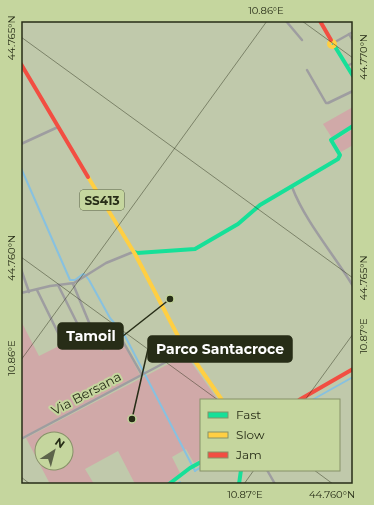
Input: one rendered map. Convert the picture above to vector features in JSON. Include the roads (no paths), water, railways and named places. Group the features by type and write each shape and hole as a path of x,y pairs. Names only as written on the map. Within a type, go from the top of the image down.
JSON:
{"main road":[{"path":"320,21 353,76"},
{"name":"SS413","path":"21,64 134,252 178,338 221,399"},
{"path":"134,252 195,249 238,224 260,205 339,159 340,155 331,140 353,126"},
{"path":"301,399 353,369"},
{"path":"169,484 200,462"},
{"path":"239,484 241,471"}],"street":[{"path":"286,21 302,40"},
{"path":"332,43 353,32"},
{"path":"349,34 353,41"},
{"path":"347,66 353,62"},
{"path":"307,70 326,103 353,90"},
{"path":"21,144 58,127"},
{"path":"292,187 296,199 305,215 353,286"},
{"path":"21,293 58,285 73,284 111,260 134,252"},
{"path":"21,269 29,292"},
{"path":"73,284 93,332 103,349 121,338 142,375"},
{"path":"58,285 83,335"},
{"path":"37,290 63,343"},
{"name":"Via Bersana","path":"21,439 181,354"},
{"path":"268,471 275,484"}],"waterway":[{"path":"21,168 70,280 75,280 83,274 89,280 110,318 125,336 195,471"},
{"path":"314,399 353,377"},
{"path":"195,471 200,468"}],"place":[{"name":"Tamoil","path":"170,299"},
{"name":"Parco Santacroce","path":"132,419"}]}
